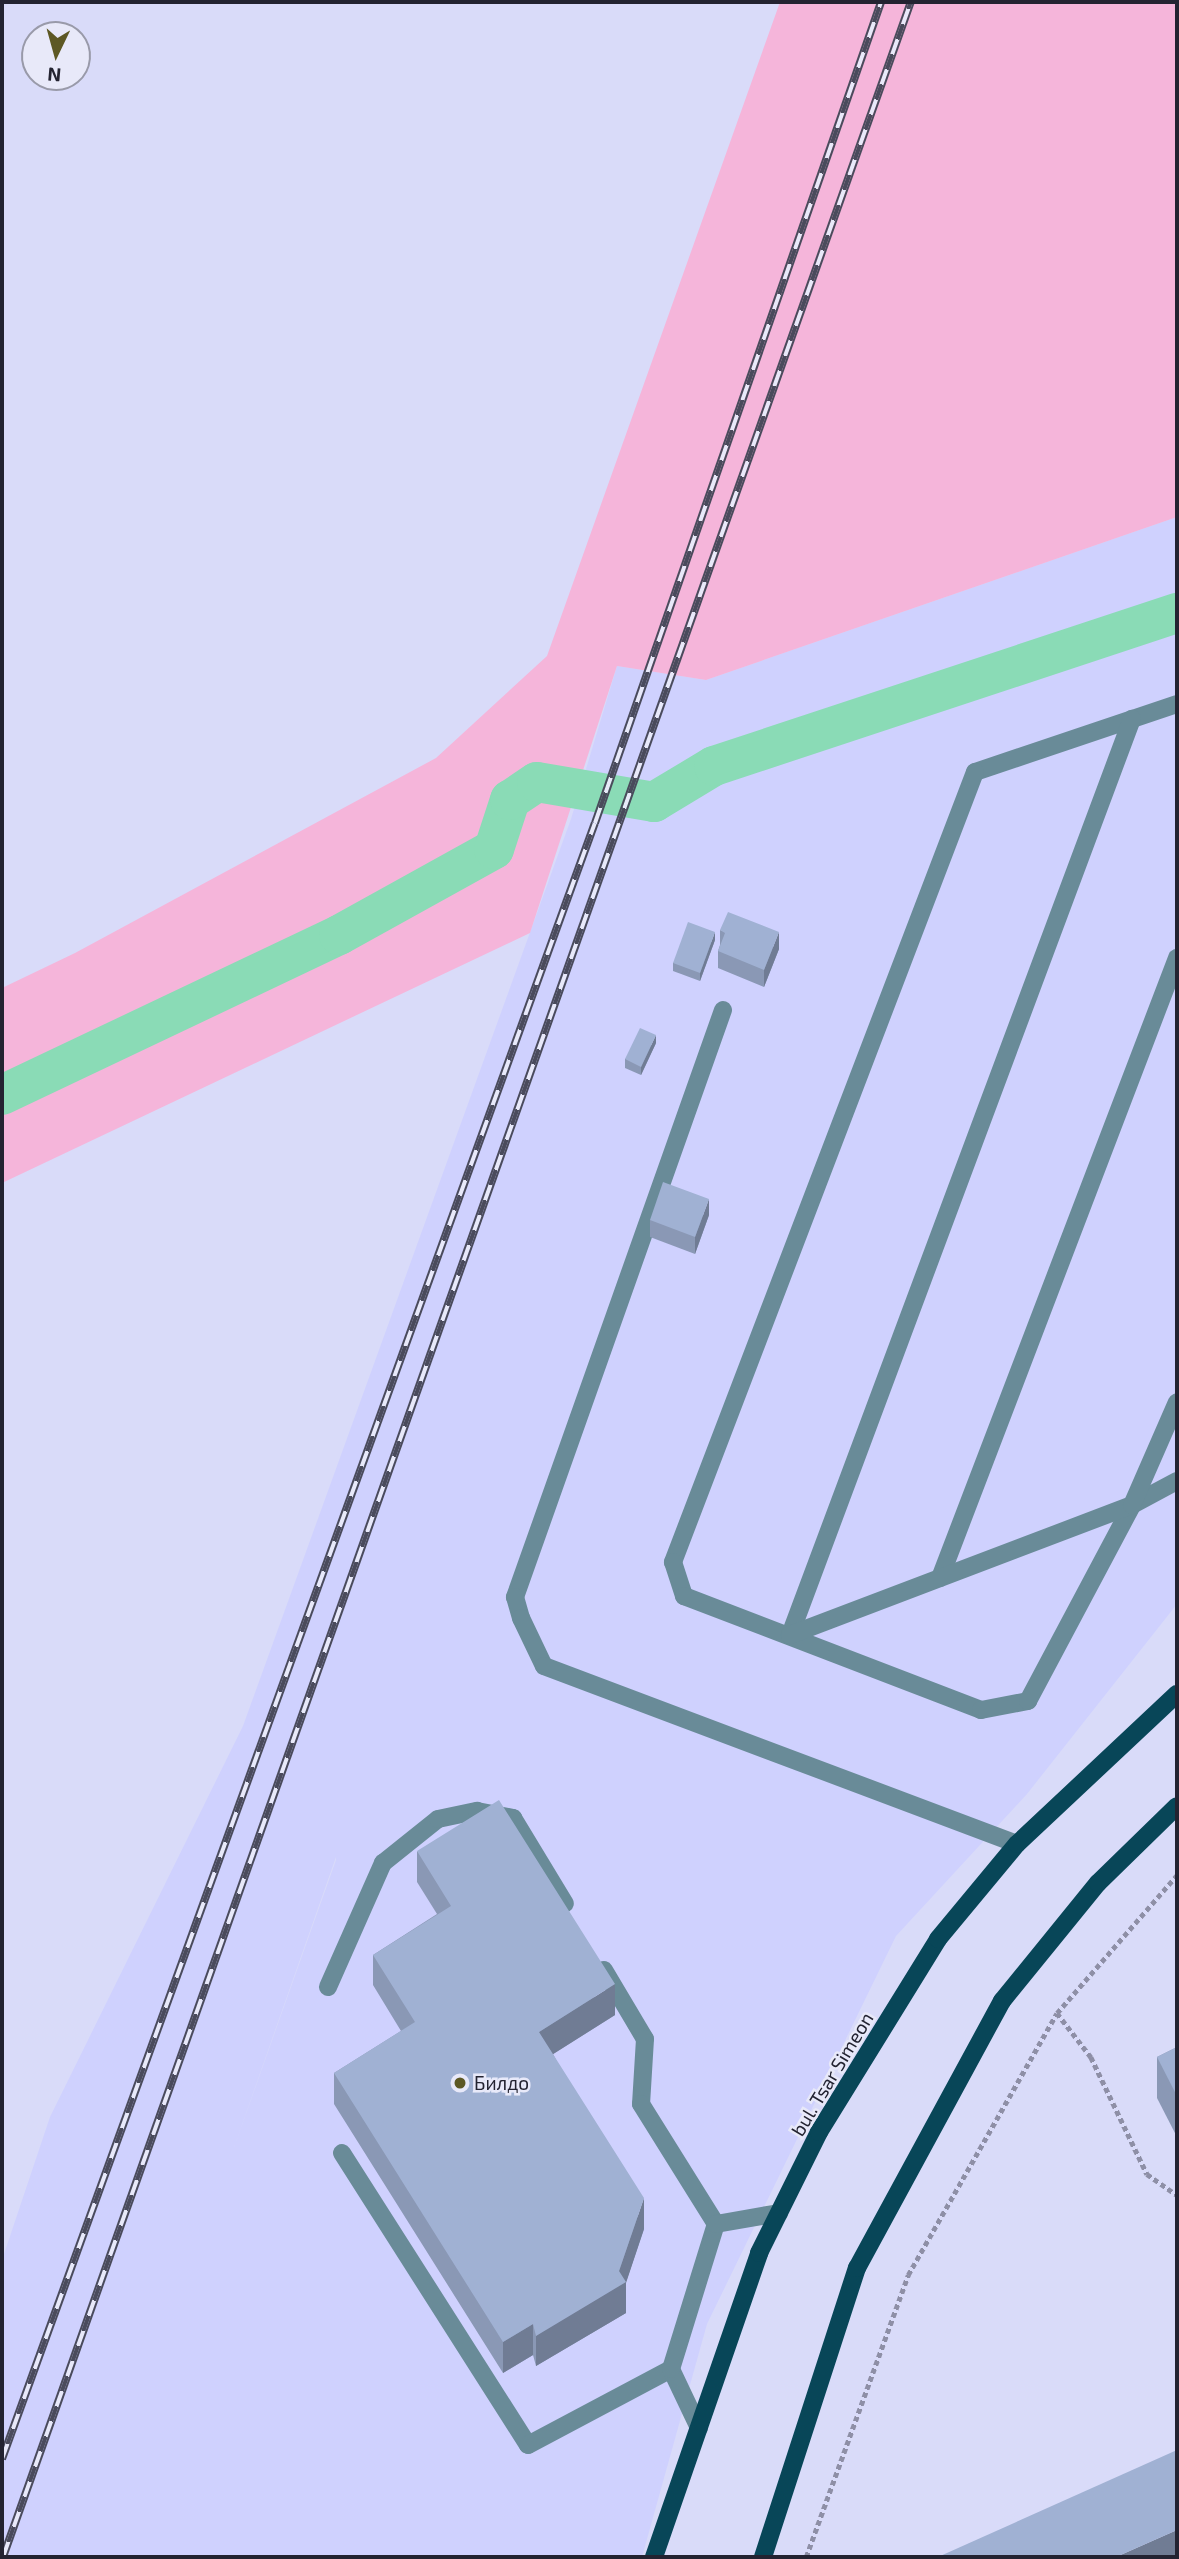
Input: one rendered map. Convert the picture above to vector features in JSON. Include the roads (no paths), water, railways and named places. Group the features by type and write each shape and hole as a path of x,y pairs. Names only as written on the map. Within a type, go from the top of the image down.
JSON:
{"main road":[{"name":"bul. Tsar Simeon","path":"654,2557 759,2253 819,2132 937,1939 1017,1844 1177,1695"},
{"path":"763,2557 857,2268 1002,2001 1098,1883 1177,1806"}],"lane":[{"path":"1177,704 975,772 673,1562 684,1596 981,1710 1028,1701 1132,1505 1177,1402"},
{"path":"790,1635 1132,719"},
{"path":"940,1578 1177,958"},
{"path":"723,1010 514,1597 521,1618 544,1666 1017,1844"},
{"path":"790,1635 1132,1505 1177,1481"},
{"path":"328,1987 383,1863 438,1819 477,1811 513,1818 576,1923"},
{"path":"597,1958 645,2039 641,2104 716,2224 671,2369 699,2428"},
{"path":"342,2153 528,2445 671,2369"},
{"path":"716,2224 779,2213"}],"waterway":[{"path":"2,1095 339,935 494,849 510,800 537,782 654,802 714,766 1177,613"}],"railway":[{"path":"2,2459 595,823 881,2"},
{"path":"3,2557 911,2"}],"place":[{"name":"Билдо","path":"460,2083"}]}
